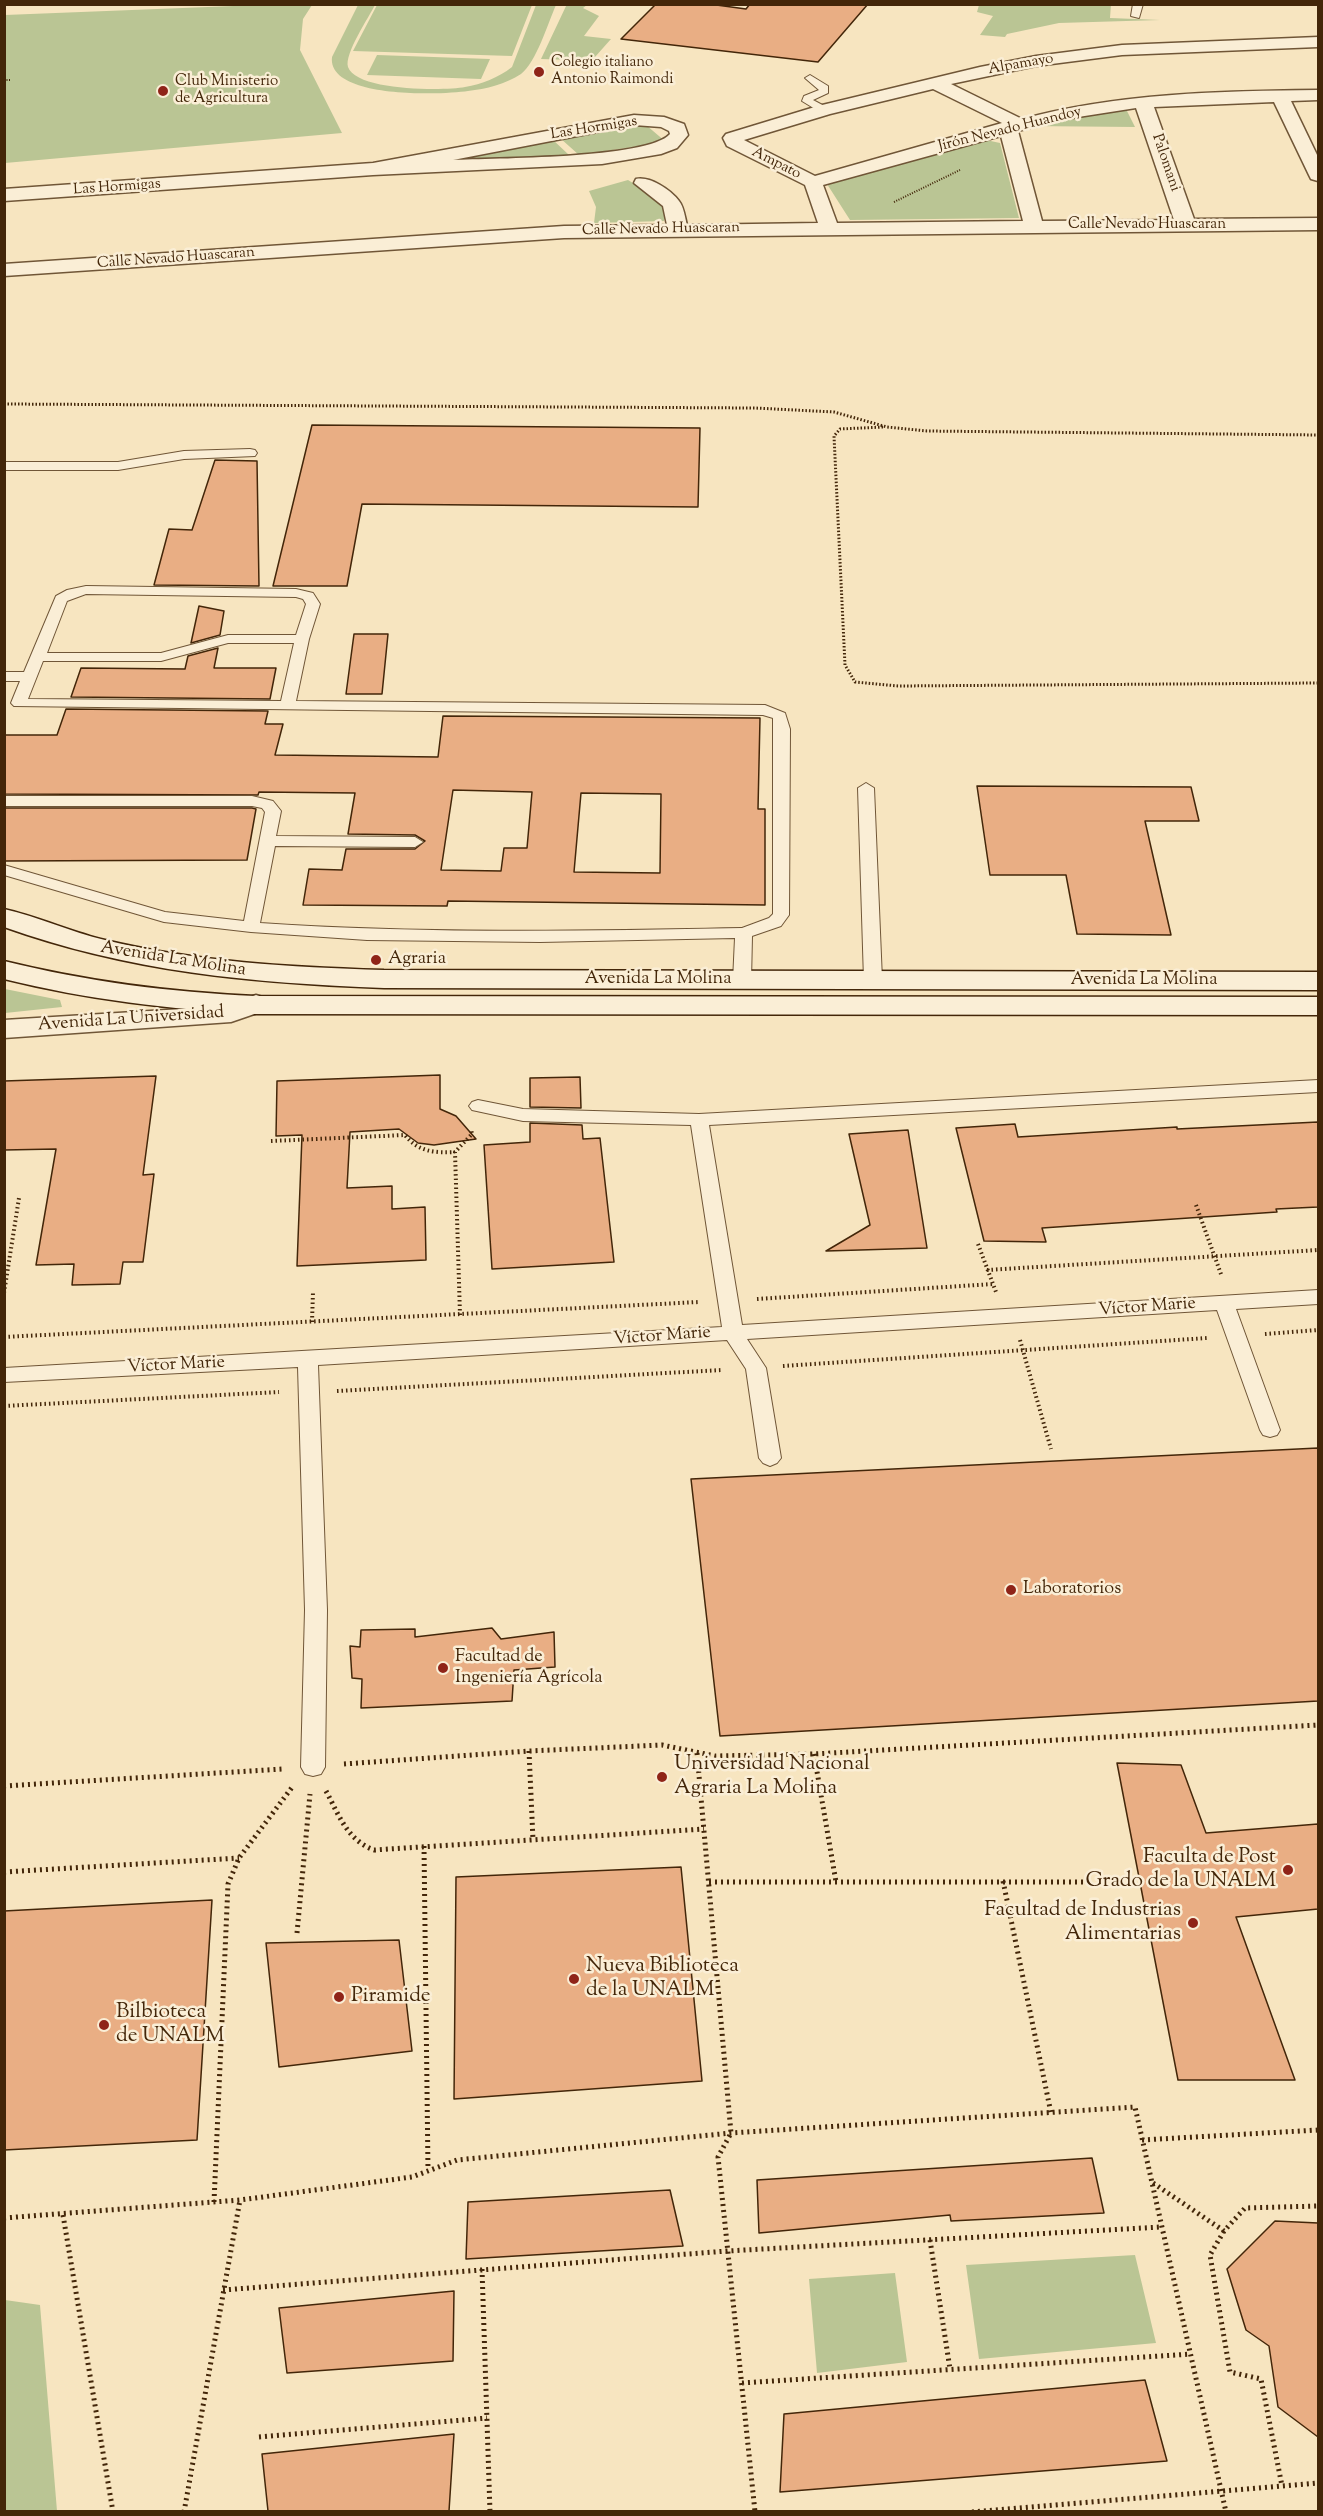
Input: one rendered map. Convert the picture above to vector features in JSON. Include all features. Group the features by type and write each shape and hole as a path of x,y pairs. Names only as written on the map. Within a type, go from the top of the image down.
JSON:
{"street":[{"name":"Alpamayo","path":"732,138 824,110 1036,61 1122,50 1318,42"},
{"path":"935,83 1013,126 1034,226"},
{"path":"1279,94 1318,176"},
{"name":"Jirón Nevado Huandoy","path":"813,182 1058,115 1143,102 1279,94 1318,95"},
{"name":"Palomani","path":"1143,102 1186,225"},
{"name":"Las Hormigas","path":"4,195 373,169 602,158 654,150 671,144 680,135 678,128 664,122 634,120 373,169"},
{"name":"Ampato","path":"732,138 733,142 813,182 829,227"},
{"path":"643,183 672,204 678,229"},
{"name":"Calle Nevado Huascaran","path":"4,270 564,232 829,227 1318,224"},
{"name":"Avenida La Molina","path":"4,917 82,945 193,966 280,976 384,979 742,981 1318,981"},
{"name":"Avenida La Molina","path":"4,970 41,981 140,997 256,1004 733,1008 1318,1006"},
{"path":"256,1004 273,992 280,976"},
{"name":"Avenida La Universidad","path":"4,1029 200,1017 231,1013 256,1004"}],"lane":[{"path":"1136,16 1138,4"},
{"path":"810,78 823,86 824,91 806,100 824,110"},
{"path":"4,466 118,466 184,455 250,453"},
{"path":"11,703 29,677 61,599 72,593 86,590 296,592 308,596 314,604 302,639 286,706"},
{"path":"37,657 161,657 228,639 302,639"},
{"path":"4,676 29,677"},
{"path":"4,870 164,916 251,927 367,935 540,937 744,933 775,922 781,915 780,716 765,710 11,703"},
{"path":"866,788 873,980"},
{"path":"4,801 252,801 267,804 273,811 251,927"},
{"path":"267,841 415,842"},
{"path":"742,981 744,933"},
{"path":"474,1114 699,1120 1318,1086"},
{"path":"699,1120 733,1333 756,1368 770,1458"},
{"name":"Víctor Marie","path":"4,1375 308,1359 1318,1297"},
{"path":"1227,1303 1236,1336 1270,1430"},
{"path":"308,1359 316,1610 313,1767"}],"path":[{"path":"4,80 11,80"},
{"path":"892,203 913,195 961,169"},
{"path":"4,404 755,408 834,412 887,427"},
{"path":"1318,435 927,430 887,427 840,429 834,436 844,665 855,682 898,686 1318,683"},
{"path":"271,1141 405,1135 408,1141 429,1153 455,1152 472,1134 474,1114"},
{"path":"455,1152 460,1315"},
{"path":"4,1293 19,1198"},
{"path":"1196,1204 1215,1257 1227,1303"},
{"path":"978,1244 996,1294"},
{"path":"987,1270 1318,1250"},
{"path":"753,1299 993,1284"},
{"path":"312,1322 313,1292"},
{"path":"4,1337 705,1302"},
{"path":"333,1391 756,1368 1318,1330"},
{"path":"1016,1331 1025,1350 1052,1449"},
{"path":"4,1406 289,1391"},
{"path":"4,1786 529,1751 662,1745 697,1753 732,1756 814,1754 1318,1725"},
{"path":"529,1751 533,1840"},
{"path":"697,1753 731,2133 718,2157 755,2511"},
{"path":"814,1754 836,1882"},
{"path":"313,1767 353,1840 362,1847 374,1850 704,1829"},
{"path":"214,2202 228,1884 238,1858 293,1785 313,1767"},
{"path":"297,1933 313,1767"},
{"path":"424,1846 428,2170"},
{"path":"4,1872 238,1858"},
{"path":"1003,1881 1051,2113"},
{"path":"709,1882 1093,1882"},
{"path":"4,2218 240,2200 412,2177 456,2160 731,2133 1135,2107 1226,2511"},
{"path":"1142,2140 1318,2130"},
{"path":"1152,2183 1224,2231"},
{"path":"184,2511 240,2200"},
{"path":"1282,2486 1262,2379 1230,2372 1210,2255 1224,2231 1245,2208 1318,2206"},
{"path":"63,2215 113,2511"},
{"path":"224,2290 482,2268 727,2251 1161,2227"},
{"path":"930,2240 950,2369"},
{"path":"482,2268 489,2511"},
{"path":"742,2383 1191,2354"},
{"path":"259,2437 487,2418"},
{"path":"972,2511 1318,2483"}],"green space":[{"name":"Club Ministerio de Agricultura","path":"284,4 312,5 303,19 300,50 342,133 5,163 5,15"},
{"path":"567,4 587,5 583,8 599,16 584,36 611,39 595,57 573,60 541,59"},
{"path":"1111,4 1110,18 1160,20 1059,23 1007,34 1005,37 980,35 993,16 977,12 979,5"},
{"path":"358,5 375,5 350,54 348,67 354,75 383,85 439,89 478,84 507,71 512,67 536,5 556,5 537,52 521,74 509,81 468,91 412,93 366,87 347,81 335,71 332,57"},
{"path":"377,5 532,5 512,56 353,51"},
{"path":"377,55 490,59 481,79 367,75"},
{"path":"1126,109 1135,127 1028,126"},
{"path":"646,125 666,142 579,155 560,138"},
{"path":"552,139 569,155 441,163"},
{"path":"986,140 1000,143 1019,218 850,220 827,184"},
{"path":"628,180 656,197 666,214 664,221 594,223 596,207 589,191"},
{"path":"5,989 60,1000 62,1007 5,1013"},
{"path":"1135,2255 1156,2343 979,2359 966,2265"},
{"path":"895,2273 907,2362 817,2373 809,2279"},
{"path":"5,2300 40,2305 57,2511 5,2511"}],"building":[{"path":"656,4 709,4 746,9 750,4 868,4 818,62 621,39"},
{"path":"312,425 700,428 698,507 362,504 347,586 273,586"},
{"path":"215,460 257,461 259,586 154,585 169,529 192,530"},
{"path":"199,606 224,611 220,635 191,643"},
{"path":"354,634 388,634 382,694 346,694"},
{"path":"218,648 214,668 276,668 270,699 71,697 81,668 185,669 188,656"},
{"path":"66,709 268,711 265,724 283,724 275,755 438,757 443,716 760,718 758,809 765,809 765,905 448,901 447,906 303,905 309,869 342,870 346,849 415,849 425,841 415,835 348,834 355,793 4,794 4,735 57,735","holes":["453,790 532,792 527,848 504,848 501,871 441,870","581,793 661,794 660,873 574,872"]},
{"path":"977,786 1191,787 1199,821 1145,821 1171,935 1077,934 1066,875 990,875"},
{"path":"4,808 256,809 247,860 4,861"},
{"path":"440,1075 440,1109 456,1116 476,1139 434,1145 418,1143 399,1129 350,1132 347,1188 392,1186 392,1209 425,1207 426,1260 297,1266 302,1135 276,1136 277,1081"},
{"path":"156,1076 143,1175 154,1174 143,1262 123,1262 120,1284 72,1285 74,1264 36,1265 56,1149 4,1150 4,1081"},
{"path":"580,1077 581,1108 530,1107 530,1078"},
{"path":"1318,1122 1318,1207 1276,1209 1277,1212 1042,1228 1046,1242 984,1241 956,1128 1015,1124 1018,1137 1177,1127 1177,1129"},
{"path":"530,1123 582,1125 583,1139 600,1138 614,1262 492,1269 484,1145 530,1142"},
{"path":"908,1130 927,1248 826,1251 870,1225 849,1134"},
{"name":"Laboratorios","path":"1318,1448 1318,1701 720,1736 691,1479"},
{"name":"Facultad de Ingeniería Agrícola","path":"492,1628 501,1639 554,1632 555,1667 514,1670 512,1701 361,1708 362,1679 352,1678 350,1646 360,1647 361,1630 415,1629 415,1637"},
{"name":"Facultad de Industrias Alimentarias","path":"1117,1763 1181,1765 1206,1833 1318,1824 1318,1909 1236,1917 1295,2080 1178,2080"},
{"name":"Nueva Biblioteca de la UNALM","path":"681,1867 702,2081 454,2099 456,1877"},
{"name":"Bilbioteca de UNALM","path":"212,1900 197,2140 4,2150 4,1911"},
{"name":"Piramide","path":"399,1940 412,2051 279,2067 266,1943"},
{"path":"1092,2158 1104,2213 951,2221 950,2215 759,2233 757,2180"},
{"path":"670,2190 683,2246 466,2259 468,2202"},
{"path":"1275,2221 1318,2223 1318,2437 1278,2407 1269,2346 1246,2330 1227,2269"},
{"path":"454,2291 453,2361 287,2373 279,2308"},
{"path":"1145,2380 1167,2461 780,2492 784,2414"},
{"path":"454,2434 449,2511 268,2511 262,2454"}],"place":[{"name":"Colegio italiano Antonio Raimondi","path":"539,72"},
{"name":"Club Ministerio de Agricultura","path":"163,91"},
{"name":"Agraria","path":"376,960"},
{"name":"Laboratorios","path":"1011,1590"},
{"name":"Facultad de Ingeniería Agrícola","path":"443,1668"},
{"name":"Universidad Nacional Agraria La Molina","path":"662,1777"},
{"name":"Faculta de Post Grado de la UNALM","path":"1288,1870"},
{"name":"Facultad de Industrias Alimentarias","path":"1193,1923"},
{"name":"Nueva Biblioteca de la UNALM","path":"574,1979"},
{"name":"Piramide","path":"339,1997"},
{"name":"Bilbioteca de UNALM","path":"104,2025"}]}
